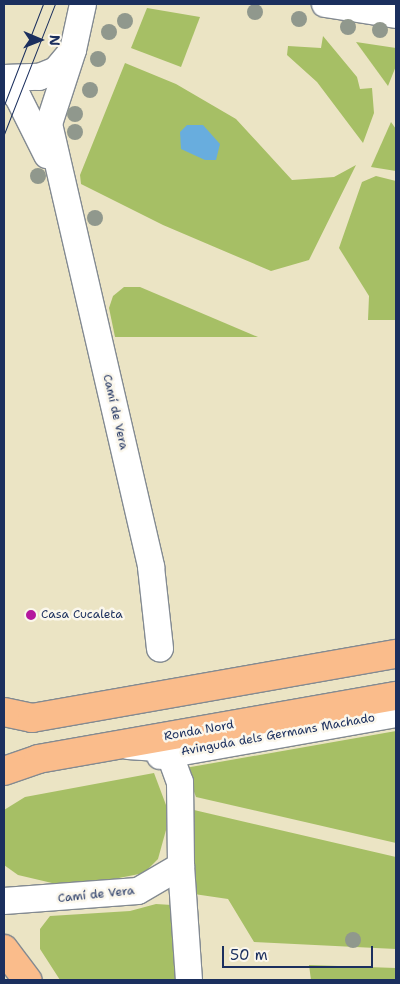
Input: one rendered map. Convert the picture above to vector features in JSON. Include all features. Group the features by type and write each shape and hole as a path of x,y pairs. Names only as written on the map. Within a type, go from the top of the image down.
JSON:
{"main road":[{"path":"4,712 32,718 396,654"},
{"name":"Ronda Nord","path":"4,770 38,759 396,696"},
{"path":"4,949 27,980"}],"street":[{"path":"325,4 396,15"},
{"name":"Camí de Vera","path":"87,10 49,124 59,178 152,567 160,649"},
{"path":"4,79 40,77 56,70 73,50"},
{"name":"Camí de Vera","path":"4,79 18,97 59,178"},
{"name":"Avinguda dels Germans Machado","path":"165,755 396,714"},
{"path":"119,745 158,748 165,755 183,800 181,866 190,980"},
{"name":"Camí de Vera","path":"4,901 138,891 181,866"}],"green space":[{"path":"147,8 200,17 181,67 131,48"},
{"path":"323,36 357,77 360,89 372,88 374,113 363,143 317,82 287,55 288,46 321,48"},
{"path":"356,42 396,48 396,66 388,86"},
{"path":"125,63 176,84 236,119 292,180 334,177 356,165 309,260 271,271 163,225 81,184 80,175"},
{"path":"391,122 396,129 396,171 371,167"},
{"path":"376,176 396,181 396,320 368,320 369,296 339,248 362,182"},
{"path":"124,287 140,287 258,337 115,337 109,308 113,296"},
{"path":"396,731 396,843 196,797 185,768"},
{"path":"154,773 166,805 166,830 158,859 144,873 84,885 52,883 18,875 4,865 4,810 25,797"},
{"path":"194,810 396,857 396,949 254,942 228,899 194,894"},
{"path":"156,904 172,905 180,980 60,980 40,949 40,929 50,916 130,911"},
{"path":"309,965 396,968 396,980 311,980"}],"water":[{"path":"187,125 203,125 220,144 216,160 205,160 181,149 180,132"}],"tram line":[{"path":"4,105 43,4"},
{"path":"4,134 55,4"}],"place":[{"name":"Casa Cucaleta","path":"31,615"}]}
